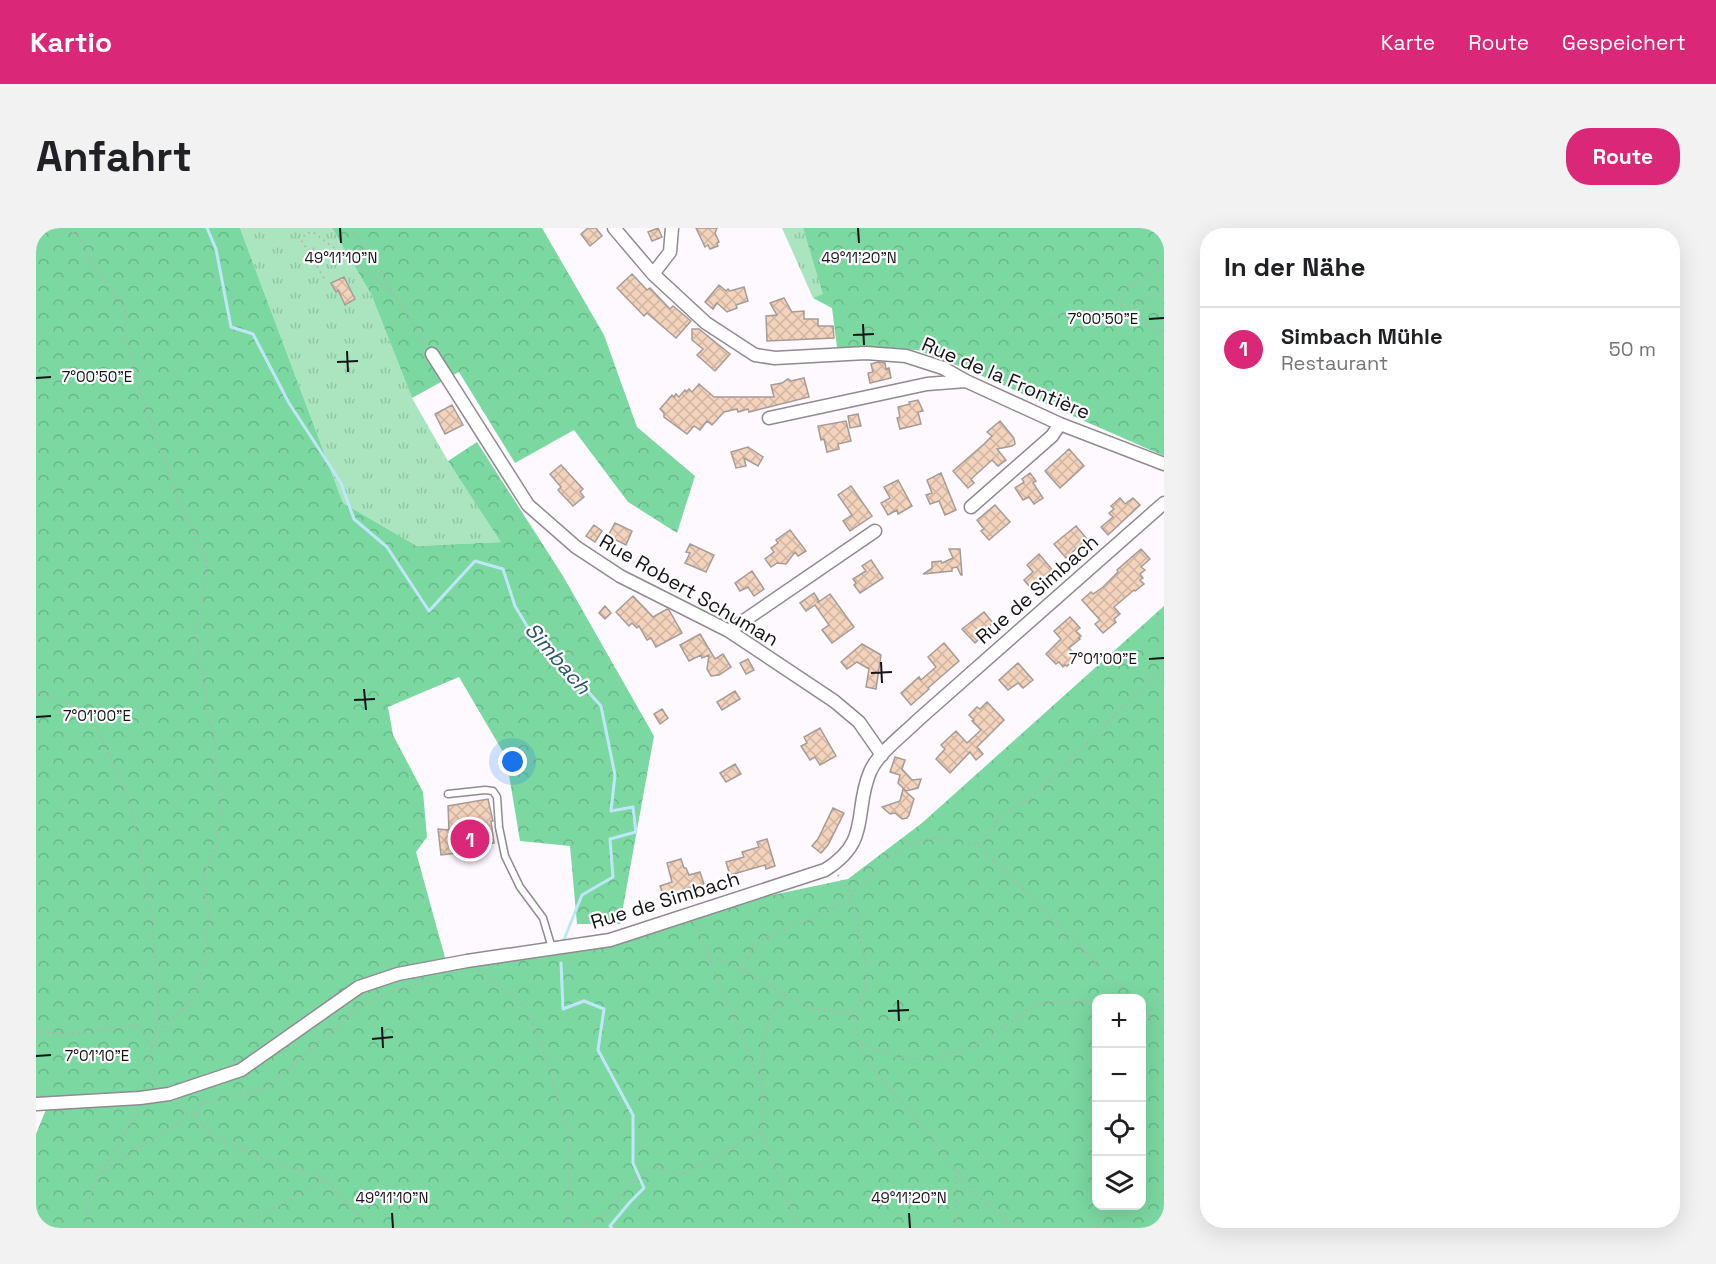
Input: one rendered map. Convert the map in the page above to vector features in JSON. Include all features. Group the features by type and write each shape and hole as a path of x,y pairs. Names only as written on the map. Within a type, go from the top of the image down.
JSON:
{"street":[{"path":"614,228 652,274 670,252 672,228"},
{"name":"Rue de la Frontière","path":"652,274 706,323 755,355 775,357 866,353 906,356 944,368 966,381 1060,424 1164,464"},
{"name":"Rue Robert Schuman","path":"432,354 528,505 576,547 620,576 729,631 834,701 859,722 882,756"},
{"path":"769,418 927,384 966,381"},
{"path":"971,507 1052,436 1060,424"},
{"name":"Rue de Simbach","path":"36,1104 163,1095 241,1070 359,987 398,974 467,961 610,940 800,879 832,865 849,850 860,825 870,771 882,756 918,720 1164,503"},
{"path":"729,631 875,531"}],"lane":[{"path":"448,794 494,791 497,797 499,827 505,856 520,887 543,918 552,948"}],"path":[{"path":"61,228 78,235 94,265 125,311 126,340 145,407 175,492 207,560 196,633 208,715 215,742 215,780 222,808 215,847 202,881 209,913 204,959 195,997 169,1022 152,1047"},
{"path":"351,228 432,354"},
{"path":"324,278 302,241 305,234 313,232 391,291"},
{"path":"1164,264 1128,287 1116,299 1130,314 1164,333"},
{"path":"1130,314 1140,303 1164,290"},
{"path":"1043,321 1083,309 1130,314"},
{"path":"977,844 988,834 1002,815 1026,801 1045,785 1164,666"},
{"path":"36,692 90,712 131,805 153,916 159,1016 149,1057 163,1095 184,1111 196,1116 209,1132 260,1157 324,1178 363,1220 367,1228"},
{"path":"742,969 753,946 769,936 811,919 852,897 887,858 912,843 939,837 959,843 977,844 1127,994"},
{"path":"832,865 852,897 866,965 867,987 854,1013 860,1044 873,1069 930,1136 973,1192 1015,1228"},
{"path":"693,912 708,955 762,1086"},
{"path":"708,955 742,969 808,1008 854,1013"},
{"path":"467,961 526,1008 541,1044 568,1133 570,1185 567,1228"},
{"path":"196,1116 200,1105 264,1088 357,1008 394,991 442,978"},
{"path":"1146,1018 1164,987"},
{"path":"786,995 771,1013 763,1047 762,1131 798,1228"},
{"path":"860,1044 900,1057 931,1060 980,1043 1036,1004 1092,1001"},
{"path":"1148,1014 1164,1034"},
{"path":"36,1032 72,1034 137,1025 152,1047"},
{"path":"84,1228 89,1199 99,1175 140,1111 140,1098"},
{"path":"99,1175 192,1114"},
{"path":"579,1228 608,1214 627,1186 652,1166 681,1175 762,1131"},
{"path":"956,1170 956,1228"},
{"path":"237,1228 304,1192 324,1178"},
{"path":"1097,1228 1102,1210"}],"green space":[{"path":"36,228 240,228 343,503 417,546 501,542 448,461 477,442 563,576 654,736 620,924 577,924 570,846 520,841 506,757 459,677 388,707 393,735 423,792 427,837 416,852 447,965 562,950 693,912 848,879 922,823 1164,606 1164,1228 36,1228 36,1134 49,1102 36,1101"},
{"path":"240,228 332,228 371,294 412,398 448,461 502,542 417,546 343,503"},
{"path":"332,228 542,228 604,335 637,427 695,476 677,533 628,502 574,430 515,463 459,372 412,398 371,294"},
{"path":"782,228 803,228 824,294 813,298"},
{"path":"803,228 1164,228 1164,456 964,368 917,350 837,347 832,308 813,298 823,294"}],"building":[{"path":"588,228 596,228 602,236 590,246 581,234"},
{"path":"658,228 662,237 652,241 648,232"},
{"path":"696,228 717,228 715,233 719,242 718,246 710,249 708,245 705,247"},
{"path":"632,274 647,290 650,288 670,309 673,306 691,321 676,338 647,313 644,316 617,288"},
{"path":"344,277 355,299 345,305 338,290 336,292 331,283"},
{"path":"719,285 726,291 744,287 748,301 736,305 737,308 727,312 717,303 713,309 705,302"},
{"path":"784,298 792,312 804,311 804,319 818,319 818,326 833,326 834,338 767,341 766,316 777,315 770,303"},
{"path":"692,329 699,329 730,354 715,371 697,355 703,349 692,340"},
{"path":"885,363 886,369 889,368 891,378 870,383 868,373 873,372 871,364"},
{"path":"804,378 809,397 749,412 748,409 738,412 737,409 724,412 712,425 707,421 700,430 694,426 687,434 664,417 660,409 672,395 674,397 676,394 679,397 689,389 692,392 699,384 714,397 774,397 771,385 788,379 791,381"},
{"path":"918,400 923,411 918,412 921,424 900,429 897,418 900,417 898,407"},
{"path":"452,405 463,425 445,434 435,414"},
{"path":"858,414 861,426 850,428 848,416"},
{"path":"846,421 851,441 838,444 839,449 827,452 818,426"},
{"path":"1000,421 1014,438 1015,444 997,449 1006,460 998,466 992,460 971,479 974,483 968,488 953,471 992,436 987,432"},
{"path":"748,447 763,457 758,466 744,458 746,466 736,468 731,452"},
{"path":"1069,449 1084,466 1060,488 1045,471"},
{"path":"561,465 583,489 580,492 584,497 573,506 558,490 561,487 550,474"},
{"path":"941,473 956,510 945,515 939,501 930,504 926,495 932,493 927,480"},
{"path":"1030,473 1036,481 1033,483 1043,498 1034,504 1029,497 1023,500 1015,488 1024,482 1022,479"},
{"path":"898,480 912,506 898,514 897,510 888,515 881,503 890,498 884,487"},
{"path":"851,486 872,516 850,531 843,521 852,515 838,495"},
{"path":"1120,498 1125,504 1133,498 1140,505 1108,535 1101,527 1113,517 1109,513 1114,509 1111,506"},
{"path":"995,505 1010,522 989,540 981,531 984,529 977,520"},
{"path":"615,523 632,531 626,545 608,536"},
{"path":"594,525 602,531 595,542 586,536"},
{"path":"1076,526 1087,539 1066,558 1054,544"},
{"path":"790,530 806,551 798,556 795,552 786,564 777,563 771,567 765,559 774,552 771,548 778,543 776,540"},
{"path":"690,544 714,555 706,572 685,563 690,553 686,552"},
{"path":"949,549 960,549 962,575 957,567 952,568 952,571 923,574 932,568 932,562 941,561 942,563 953,558"},
{"path":"1141,549 1150,559 1141,567 1145,570 1140,574 1143,578 1140,580 1144,584 1114,607 1120,614 1114,619 1116,622 1103,633 1095,624 1100,620 1082,600 1091,592 1093,594 1103,587 1118,572 1117,570"},
{"path":"1039,554 1055,573 1034,592 1024,580 1033,572 1027,565"},
{"path":"871,560 883,578 860,593 853,579 866,571 862,566"},
{"path":"752,571 764,589 754,596 748,587 740,591 735,583"},
{"path":"814,593 819,601 817,603 830,594 854,627 832,643 822,630 829,625 815,605 806,611 800,603"},
{"path":"633,596 653,617 669,610 682,633 656,647 651,638 647,640 639,626 637,628 632,623 629,626 616,612"},
{"path":"605,606 611,613 605,619 599,613"},
{"path":"984,612 993,623 975,643 962,629"},
{"path":"1070,617 1080,628 1076,631 1081,636 1069,648 1077,657 1063,667 1059,662 1056,664 1046,654 1061,639 1054,631"},
{"path":"700,634 715,659 723,654 731,667 719,675 711,676 707,669 709,655 702,658 701,655 689,661 680,645"},
{"path":"944,643 959,661 911,705 901,693 919,677 921,680 936,667 928,657"},
{"path":"862,644 881,655 876,689 866,687 869,669 857,662 847,669 841,662"},
{"path":"748,659 754,670 746,674 740,663"},
{"path":"1018,663 1033,680 1023,688 1018,683 1008,690 999,680"},
{"path":"735,691 740,699 722,710 717,702"},
{"path":"987,702 1004,720 977,747 983,754 976,760 970,752 950,773 936,759 945,749 941,745 956,731 967,743 981,730 969,715 977,707 980,709"},
{"path":"662,709 668,718 660,724 654,714"},
{"path":"820,728 836,756 820,765 815,757 810,760 801,746 807,743 804,737"},
{"path":"895,757 905,760 902,769 912,780 921,779 918,788 906,791 898,783 900,775 890,772"},
{"path":"735,764 741,774 726,782 720,773"},
{"path":"903,789 914,799 909,815 902,819 895,813 890,814 882,807 900,801"},
{"path":"488,799 493,821 491,821 494,843 466,847 466,852 441,855 438,829 449,830 448,806"},
{"path":"833,808 844,813 828,845 821,853 812,846 818,839"},
{"path":"767,839 775,866 766,869 765,865 730,875 726,862 744,857 742,852 759,847 757,842"},
{"path":"681,859 689,875 700,872 704,884 685,889 686,893 665,900 660,886 672,882 667,863"}],"waterway":[{"name":"Simbach","path":"207,228 216,249 231,327 253,334 289,403 341,483 354,519 387,547 429,611 475,561 503,569 515,606 533,636 565,666 601,706 615,775 611,811 633,807 636,832 610,839 613,877 582,895 563,942"},
{"name":"Simbach","path":"561,963 563,1009 584,1001 604,1009 598,1050 633,1115 633,1163 644,1188 610,1226 612,1228"}],"place":[{"name":"Simbach Mühle","path":"470,839"}]}
